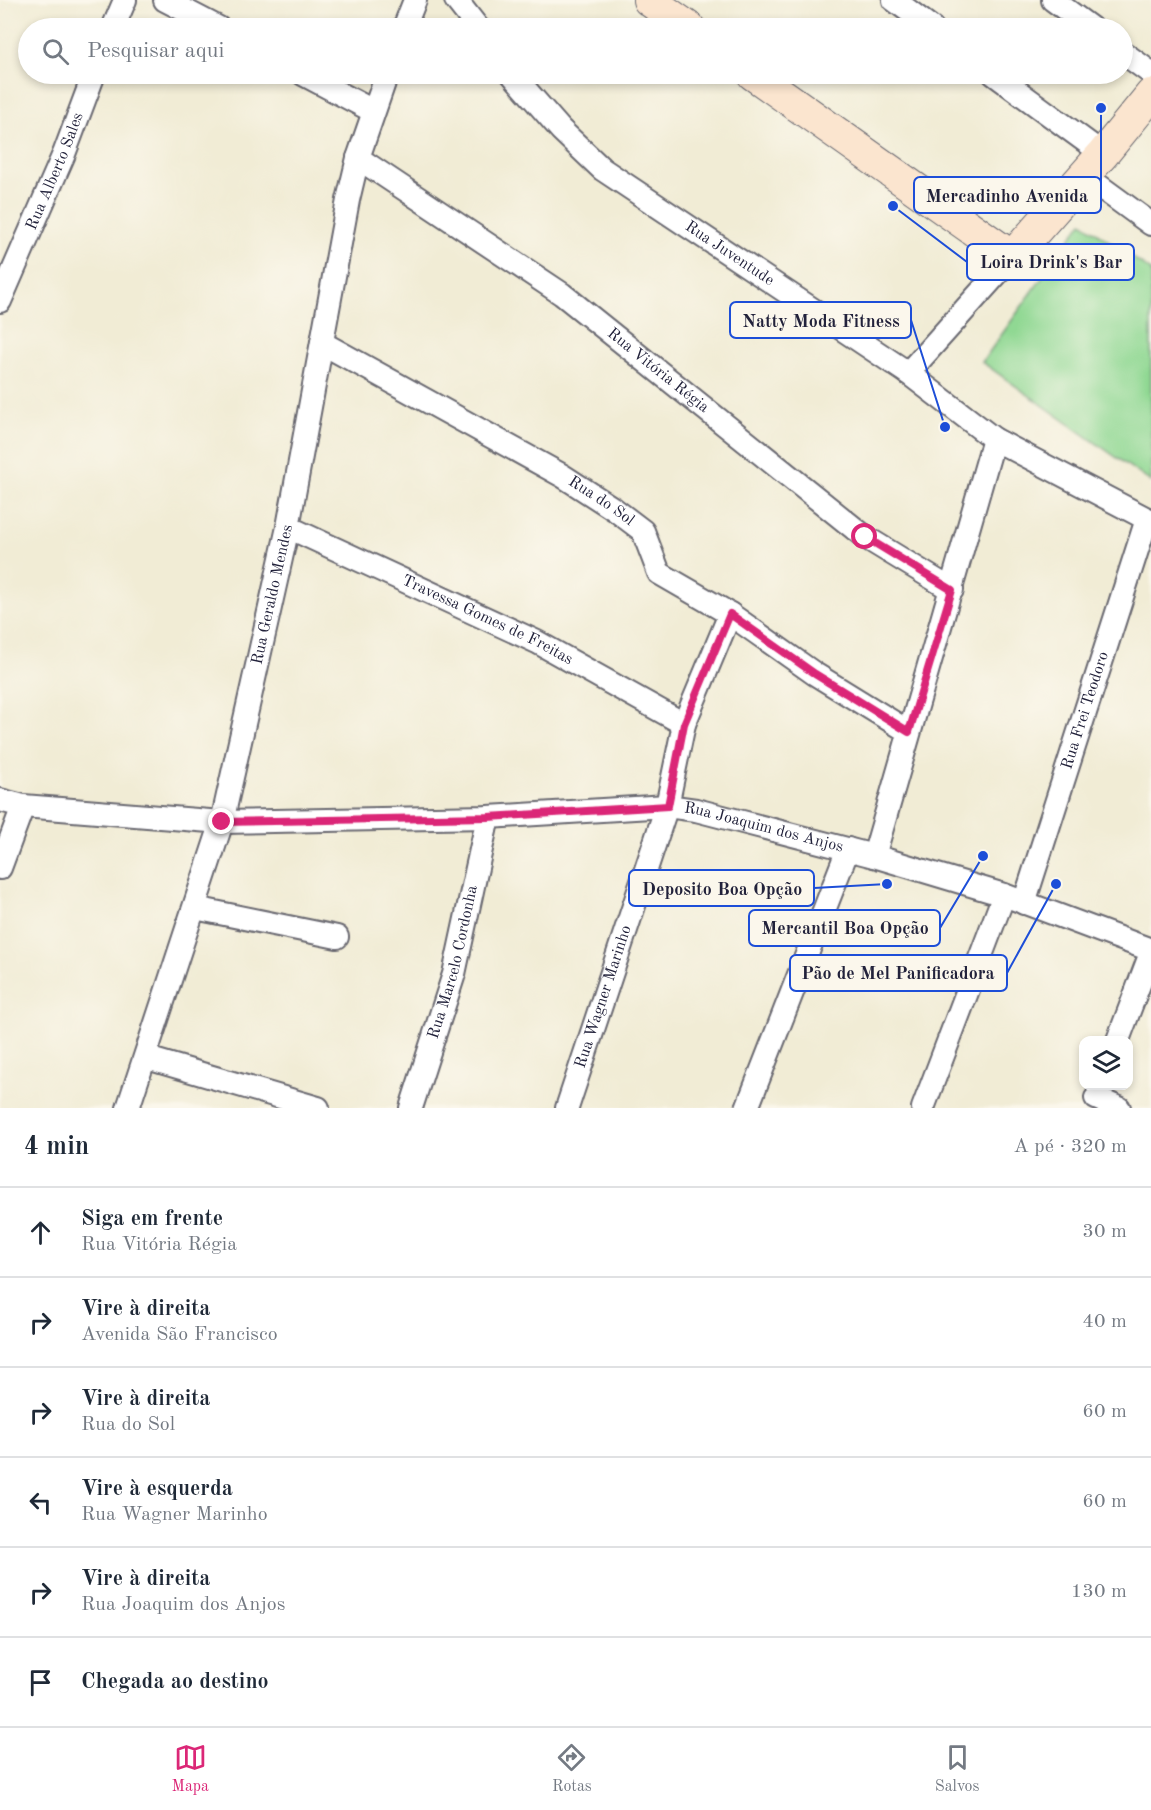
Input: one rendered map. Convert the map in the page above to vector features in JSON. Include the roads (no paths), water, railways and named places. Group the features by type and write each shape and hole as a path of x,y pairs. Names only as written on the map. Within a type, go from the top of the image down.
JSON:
{"street":[{"path":"117,18 125,0"},
{"path":"165,0 200,18"},
{"path":"408,18 415,0"},
{"path":"456,0 470,18"},
{"path":"649,0 675,18"},
{"path":"894,0 918,18"},
{"path":"1053,0 1077,18"},
{"path":"908,373 1094,164 1151,91 1133,67"},
{"name":"Rua Alberto Sales","path":"0,301 64,154 90,84"},
{"path":"322,84 373,111"},
{"name":"Rua Geraldo Mendes","path":"128,1108 147,1058 222,822 288,527 358,158 383,84"},
{"name":"Rua Juventude","path":"521,84 561,130 602,170 908,373 994,439 1149,520"},
{"path":"767,84 1012,257"},
{"path":"1005,84 1094,164 1151,224"},
{"name":"Rua Vitória Régia","path":"358,158 562,294 865,537 952,590"},
{"name":"Rua do Sol","path":"322,343 563,476 614,509 643,531 659,573 730,614 815,674 909,732"},
{"path":"874,856 994,439"},
{"name":"Rua Frei Teodoro","path":"923,1108 1014,899 1149,520"},
{"name":"Travessa Gomes de Freitas","path":"288,527 537,642 684,724"},
{"name":"Rua Wagner Marinho","path":"567,1108 668,806 684,724 730,614"},
{"name":"Rua Joaquim dos Anjos","path":"0,800 23,806 222,822 488,817 668,806 696,810 874,856 1014,899 1151,952"},
{"path":"0,868 23,806"},
{"name":"Rua Marcelo Cordonha","path":"411,1108 454,974 488,817"},
{"path":"747,1108 848,849"},
{"path":"195,908 337,937"},
{"path":"1120,1036 1151,952"},
{"path":"147,1058 318,1108"},
{"path":"1096,1097 1119,1108"}],"place":[{"name":"Mercadinho Avenida","path":"1101,108"},
{"name":"Loira Drink's Bar","path":"893,206"},
{"name":"Natty Moda Fitness","path":"945,427"},
{"name":"Mercantil Boa Opção","path":"983,856"},
{"name":"Deposito Boa Opção","path":"887,884"},
{"name":"Pão de Mel Panificadora","path":"1056,884"}]}
